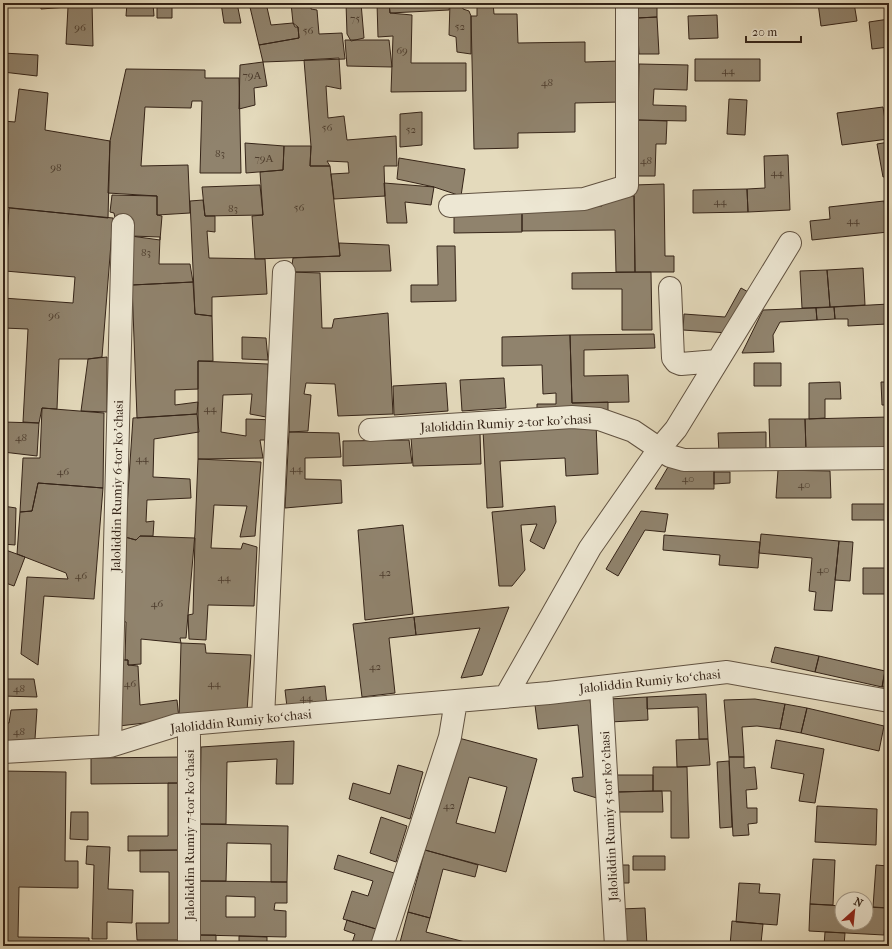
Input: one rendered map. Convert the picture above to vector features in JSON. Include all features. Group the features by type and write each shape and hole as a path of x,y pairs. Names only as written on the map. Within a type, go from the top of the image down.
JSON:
{"street":[{"path":"450,206 584,199 627,186 627,3"},
{"name":"Jaloliddin Rumiy 6-tor koʼchasi","path":"110,746 123,225"},
{"path":"506,696 590,548 659,449 676,429 790,243"},
{"path":"263,718 284,272"},
{"path":"670,288 673,358 676,362 681,364 717,361"},
{"name":"Jaloliddin Rumiy 2-tor koʼchasi","path":"370,430 572,417 599,419 633,431 670,456 684,460 889,458"},
{"name":"Jaloliddin Rumiy koʻchasi","path":"3,752 110,746 177,726 189,724 601,687 727,672 889,700"},
{"name":"Jaloliddin Rumiy 5-tor koʼchasi","path":"601,687 616,946"},
{"path":"382,946 450,737 456,701"},
{"name":"Jaloliddin Rumiy 7-tor koʼchasi","path":"189,724 189,946"}],"building":[{"path":"40,3 92,3 93,46 66,44 68,7 41,9"},
{"path":"127,3 153,3 154,16 126,16"},
{"path":"157,3 172,3 172,18 157,18"},
{"path":"221,3 237,3 241,23 224,23"},
{"path":"249,3 266,3 271,25 293,23 295,27 298,27 299,38 259,45"},
{"path":"291,3 311,3 311,9 317,10 319,34 342,33 345,59 263,62 259,45 299,38 298,27 293,23"},
{"path":"346,3 361,3 364,38 351,41 347,34"},
{"path":"377,3 389,3 390,13 412,15 411,63 466,63 466,91 391,92 393,36 378,37"},
{"path":"389,3 450,3 449,10 390,13"},
{"path":"450,3 462,3 463,9 469,11 471,16 471,54 457,52 456,37 449,35"},
{"path":"477,3 493,3 494,14 517,14 518,43 585,42 585,62 620,61 621,102 575,103 575,132 518,133 518,148 474,149 471,16 477,16"},
{"path":"637,3 657,3 657,17 637,18"},
{"path":"818,3 854,3 857,21 821,26"},
{"path":"717,15 718,38 689,39 688,16"},
{"path":"657,17 659,54 639,54 637,18"},
{"path":"889,19 889,47 872,49 869,22"},
{"path":"345,40 389,40 392,67 347,66"},
{"path":"3,53 38,55 37,76 3,72"},
{"path":"339,58 341,89 326,86 328,118 344,116 347,140 396,136 397,166 384,166 385,196 334,199 331,174 349,173 348,162 327,161 330,166 310,166 311,146 304,60"},
{"path":"695,59 760,59 760,81 695,81"},
{"path":"263,62 267,86 254,88 255,105 239,109 240,65"},
{"path":"639,64 688,65 687,90 654,89 653,105 686,106 686,121 638,120"},
{"path":"126,69 205,70 205,78 239,78 241,173 200,173 202,101 192,101 191,108 145,107 141,166 188,165 190,213 157,215 157,196 108,193 110,141"},
{"path":"19,89 48,93 45,130 110,141 108,218 3,207 3,121 15,122"},
{"path":"729,99 747,100 745,135 727,134"},
{"path":"883,107 888,139 842,145 837,113"},
{"path":"422,112 422,145 400,147 400,114"},
{"path":"638,120 667,121 666,144 656,144 655,176 637,176"},
{"path":"889,142 889,176 883,177 877,144"},
{"path":"245,143 284,146 283,170 246,173"},
{"path":"284,146 311,146 310,166 330,166 340,256 255,259 252,216 263,215 260,172 283,170"},
{"path":"788,155 790,210 748,212 747,189 765,188 764,156"},
{"path":"399,158 465,169 461,196 434,187 397,179"},
{"path":"384,183 434,187 431,205 405,202 407,223 387,223"},
{"path":"664,184 665,256 674,256 674,272 635,272 634,185"},
{"path":"260,185 263,215 205,216 202,187"},
{"path":"747,189 748,212 693,213 693,190"},
{"path":"112,195 157,196 157,215 162,216 160,240 131,236 116,223 114,213 110,212"},
{"path":"602,196 634,196 635,272 616,272 615,230 522,231 522,207 602,206"},
{"path":"203,200 205,216 215,216 215,232 207,231 209,258 265,259 267,294 212,297 212,316 195,314 190,201"},
{"path":"884,201 888,232 812,240 810,221 830,219 829,207"},
{"path":"9,208 113,218 102,357 88,359 59,359 57,409 42,408 39,423 23,422 28,329 3,328 3,298 73,303 75,277 5,271"},
{"path":"522,212 522,232 454,233 454,213"},
{"path":"3,216 8,217 7,233 3,233"},
{"path":"131,236 160,237 159,264 190,264 193,282 132,285"},
{"path":"339,243 389,245 391,271 291,272 293,258 340,256"},
{"path":"437,246 455,246 456,301 411,302 411,285 438,285"},
{"path":"863,268 865,305 830,307 827,270"},
{"path":"827,270 830,307 802,308 800,271"},
{"path":"291,272 320,273 322,328 332,328 334,319 388,313 393,414 338,416 335,384 306,383 304,394 311,395 308,431 289,432"},
{"path":"651,272 652,330 622,330 622,289 572,289 572,273"},
{"path":"193,282 195,314 212,316 213,361 198,361 198,389 175,390 175,405 198,402 197,414 137,418 132,285"},
{"path":"741,288 750,293 728,333 683,330 684,314 725,317"},
{"path":"889,304 889,348 887,324 848,326 848,319 835,319 834,307"},
{"path":"834,307 835,319 817,320 816,308"},
{"path":"816,308 817,320 780,322 773,335 774,352 742,353 763,310"},
{"path":"654,334 655,348 584,350 584,376 628,375 629,402 572,403 570,335"},
{"path":"570,335 572,403 608,402 608,411 537,412 537,404 556,404 556,393 543,394 542,365 502,366 502,337"},
{"path":"242,337 266,338 268,360 242,359"},
{"path":"107,357 107,412 81,411 88,359"},
{"path":"198,361 268,364 266,417 250,414 252,394 223,395 221,432 246,436 246,419 276,420 273,440 260,440 263,458 198,459"},
{"path":"754,363 781,363 781,386 754,386"},
{"path":"504,378 506,408 462,411 460,380"},
{"path":"840,382 841,399 825,399 825,418 809,419 809,383"},
{"path":"881,382 889,382 889,405 882,405"},
{"path":"446,383 448,411 394,415 393,386"},
{"path":"42,408 104,413 103,488 38,483 32,511 20,512 23,458 40,458"},
{"path":"197,414 199,432 154,439 153,477 190,479 191,498 147,500 146,522 154,521 153,536 140,536 136,540 125,537 133,418"},
{"path":"889,417 889,449 806,451 805,419"},
{"path":"769,419 805,419 806,451 770,452"},
{"path":"3,422 39,423 37,456 3,452"},
{"path":"596,424 598,474 566,476 565,458 500,461 503,507 487,508 483,430"},
{"path":"289,432 339,433 341,457 305,458 305,479 341,480 342,503 285,508"},
{"path":"766,432 766,452 719,453 718,433"},
{"path":"480,434 481,464 413,466 411,437"},
{"path":"409,440 412,463 343,466 343,441"},
{"path":"198,459 261,462 255,536 240,537 247,506 214,505 211,548 241,549 243,543 257,547 254,606 208,605 206,640 189,639 188,615 195,533"},
{"path":"668,467 714,469 714,489 655,489"},
{"path":"778,470 830,471 831,498 776,498"},
{"path":"714,472 730,472 730,483 714,484"},
{"path":"38,483 103,488 94,599 44,596 38,665 21,654 27,577 68,579 66,573 17,554 20,512 32,511"},
{"path":"852,504 889,504 889,520 852,520"},
{"path":"3,506 16,508 15,545 3,544"},
{"path":"555,506 556,522 544,549 530,541 537,524 521,525 525,570 512,586 499,586 492,512"},
{"path":"641,511 668,514 665,532 645,530 618,576 606,569"},
{"path":"403,525 413,614 365,620 358,530"},
{"path":"761,534 839,541 832,611 814,610 816,592 809,591 812,558 759,553"},
{"path":"664,535 760,542 758,568 719,565 720,555 663,550"},
{"path":"140,536 195,538 193,614 188,615 186,638 180,638 181,643 141,639 141,664 128,665 128,660 125,660 126,622 122,621 125,537 136,540"},
{"path":"839,541 853,542 850,581 835,580"},
{"path":"3,549 25,557 14,586 3,582"},
{"path":"863,568 889,568 889,594 863,594"},
{"path":"509,607 482,675 461,678 480,628 416,635 414,617"},
{"path":"414,617 416,635 389,638 395,693 362,697 353,624"},
{"path":"181,643 205,644 206,653 251,655 247,711 179,719"},
{"path":"775,647 819,656 815,672 771,662"},
{"path":"889,649 889,687 882,687 885,671"},
{"path":"819,656 885,671 882,687 815,672"},
{"path":"122,660 128,660 128,665 138,666 140,705 177,700 179,719 119,726"},
{"path":"3,679 34,679 37,697 3,696"},
{"path":"325,686 327,705 287,707 285,690"},
{"path":"706,694 708,739 699,739 698,707 647,709 647,697"},
{"path":"647,697 648,720 610,722 609,699"},
{"path":"590,699 600,799 574,791 572,778 583,777 578,725 538,729 535,705"},
{"path":"755,699 785,704 780,729 757,726 742,727 744,757 729,757 724,700"},
{"path":"785,704 807,708 801,733 780,729"},
{"path":"807,708 884,726 879,751 801,733"},
{"path":"37,709 35,739 3,741 3,723 9,723 11,710"},
{"path":"455,737 537,759 506,872 425,850","holes":["469,777 507,787 495,833 456,823"]},
{"path":"708,739 710,765 677,767 676,740"},
{"path":"776,740 824,749 815,803 799,801 804,774 771,768"},
{"path":"294,741 293,784 276,784 277,759 227,762 226,824 200,824 201,747"},
{"path":"183,757 184,783 91,784 91,758"},
{"path":"729,757 744,757 744,768 755,767 757,789 746,790 747,808 757,808 757,823 748,824 749,835 733,836"},
{"path":"729,761 732,827 720,828 717,762"},
{"path":"398,765 423,772 410,819 349,799 353,783 390,794"},
{"path":"653,767 687,767 689,838 671,838 671,791 653,791"},
{"path":"3,771 66,772 65,861 78,861 78,888 19,887 18,937 89,938 89,946 3,946"},
{"path":"616,775 653,775 653,791 617,792"},
{"path":"168,783 184,783 184,850 128,851 128,836 168,836"},
{"path":"662,791 663,812 617,812 617,792"},
{"path":"817,806 877,809 876,845 815,842"},
{"path":"71,812 88,812 88,840 70,839"},
{"path":"381,817 407,826 396,862 370,853"},
{"path":"200,824 288,826 287,882 271,882 271,844 227,843 226,881 199,881"},
{"path":"87,846 110,847 108,889 133,890 132,923 107,922 107,939 92,939 94,865 86,864"},
{"path":"140,850 184,850 185,940 137,940 136,923 169,923 169,872 140,872"},
{"path":"425,850 478,865 475,877 443,869 430,918 408,912"},
{"path":"338,855 394,873 376,929 343,919 352,891 368,896 373,881 334,869"},
{"path":"633,856 665,856 665,870 633,870"},
{"path":"813,859 835,860 833,905 810,904"},
{"path":"619,865 629,865 629,883 619,883"},
{"path":"876,865 888,866 887,889 889,889 889,908 874,907"},
{"path":"199,881 287,882 287,903 275,903 274,910 286,911 286,937 198,935","holes":["226,896 255,897 255,917 226,917"]},
{"path":"739,883 760,884 759,893 780,894 777,925 736,922"},
{"path":"810,904 834,906 834,931 874,931 874,907 886,908 884,935 809,931"},
{"path":"645,908 647,946 622,946 621,909"},
{"path":"408,912 430,918 426,932 469,943 468,946 435,946 423,943 422,946 399,946"},
{"path":"347,920 376,929 371,946 351,946 355,934 344,930"},
{"path":"732,921 763,924 761,943 778,944 778,946 730,946"},
{"path":"825,932 845,933 844,946 824,946"},
{"path":"198,935 216,935 216,946 198,946"},
{"path":"239,936 267,937 267,946 239,946"}]}
